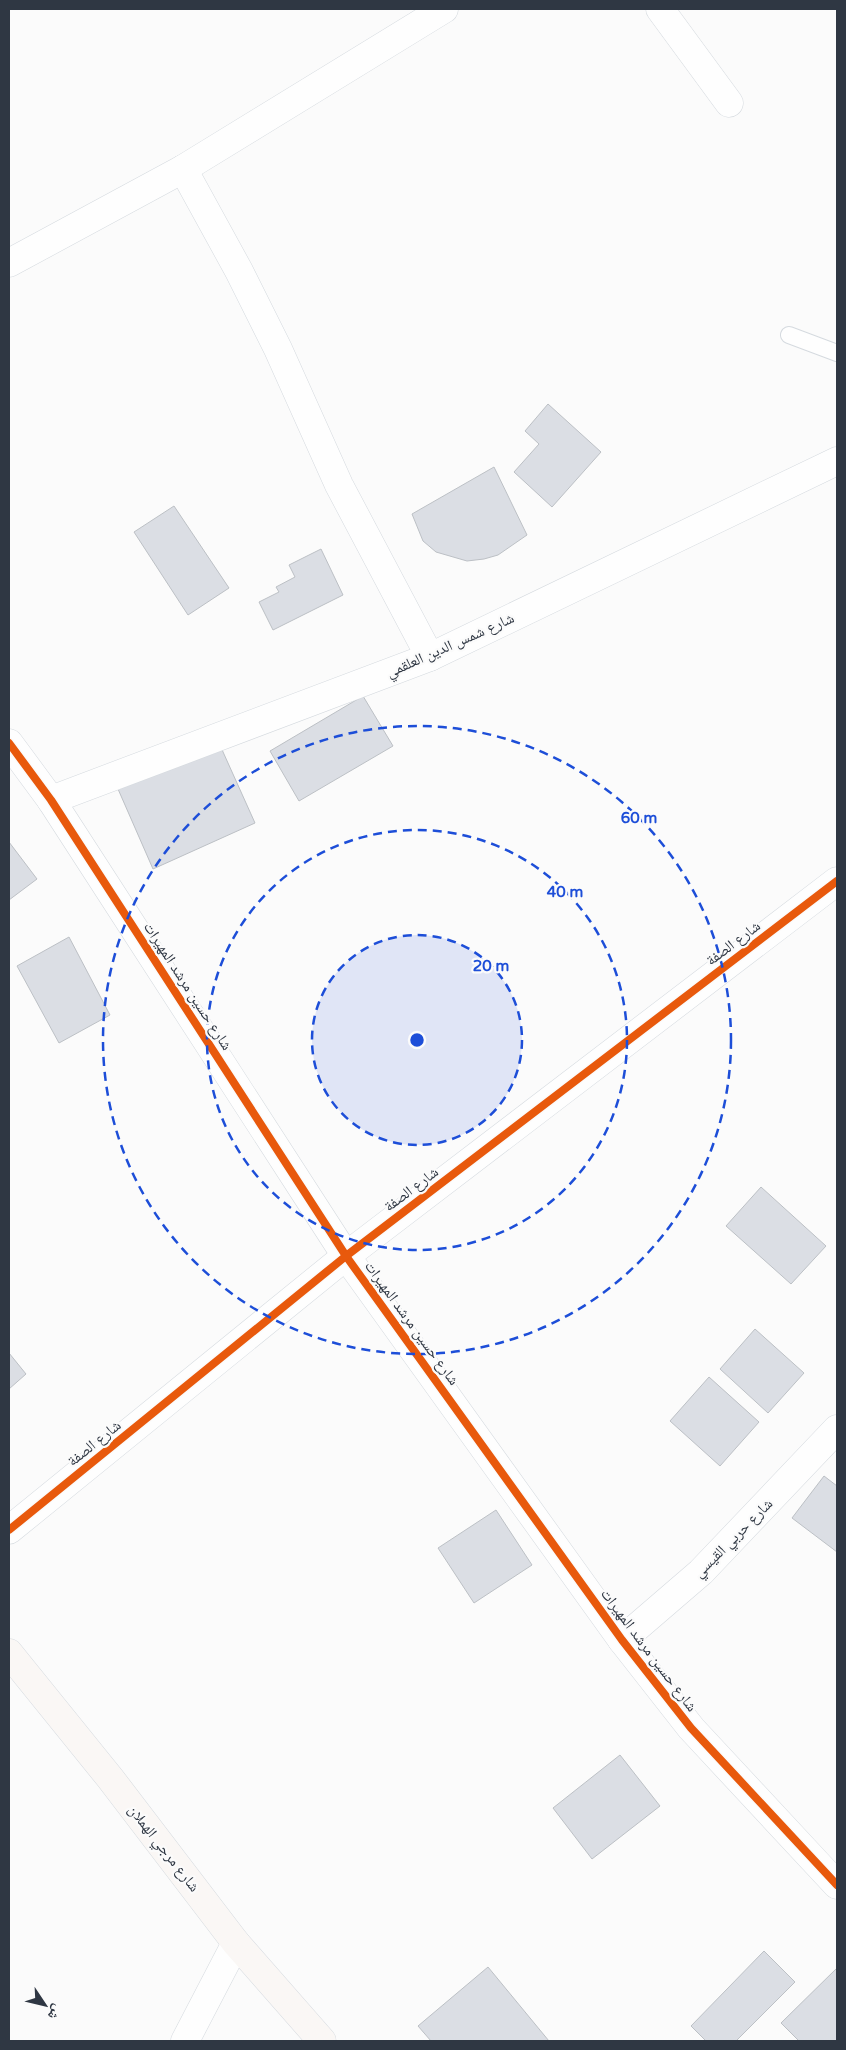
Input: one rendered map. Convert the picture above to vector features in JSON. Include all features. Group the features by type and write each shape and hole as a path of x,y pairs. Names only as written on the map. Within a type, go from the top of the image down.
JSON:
{"street":[{"path":"9,263 183,169 444,9"},
{"path":"660,9 729,103"},
{"path":"183,169 240,271 278,349 339,486 430,658"},
{"name":"شارع شمس الدين العلقمي","path":"51,800 430,658 837,461"},
{"name":"شارع حسين مرشد المهيرات","path":"9,743 51,800 346,1256 622,1640 691,1728 837,1885"},
{"name":"شارع الصفة","path":"9,1530 346,1256 837,881"},
{"name":"شارع حربي القيسي","path":"622,1640 701,1572 837,1429"},
{"name":"شارع مرجي الهملان","path":"9,1653 110,1778 236,1943 322,2041"},
{"path":"185,2041 236,1943"}],"lane":[{"path":"789,335 837,353"}],"building":[{"path":"548,404 601,452 552,507 514,472 539,444 525,431"},
{"path":"494,467 527,535 498,555 484,559 467,561 436,552 423,541 412,514"},
{"path":"174,506 229,588 188,615 134,532"},
{"path":"321,549 343,595 273,630 259,602 279,592 276,587 295,577 289,565"},
{"path":"363,696 393,746 299,801 270,751"},
{"path":"219,743 255,823 153,869 118,789"},
{"path":"9,842 37,879 9,900"},
{"path":"69,937 110,1015 59,1043 17,966"},
{"path":"761,1187 826,1246 791,1284 726,1226"},
{"path":"755,1329 804,1373 768,1413 720,1369"},
{"path":"9,1353 26,1374 9,1389"},
{"path":"709,1377 759,1422 720,1466 670,1421"},
{"path":"824,1476 837,1486 837,1552 792,1518"},
{"path":"496,1510 532,1565 474,1603 438,1548"},
{"path":"620,1755 660,1806 592,1859 553,1808"},
{"path":"764,1951 795,1982 736,2041 706,2041 691,2026"},
{"path":"488,1967 549,2041 431,2041 418,2026"},
{"path":"837,1968 837,2041 799,2041 781,2023"}],"cycle path":[{"path":"9,743 51,800 346,1256 622,1640 691,1728 837,1885"},
{"path":"9,1530 346,1256 837,881"}]}
